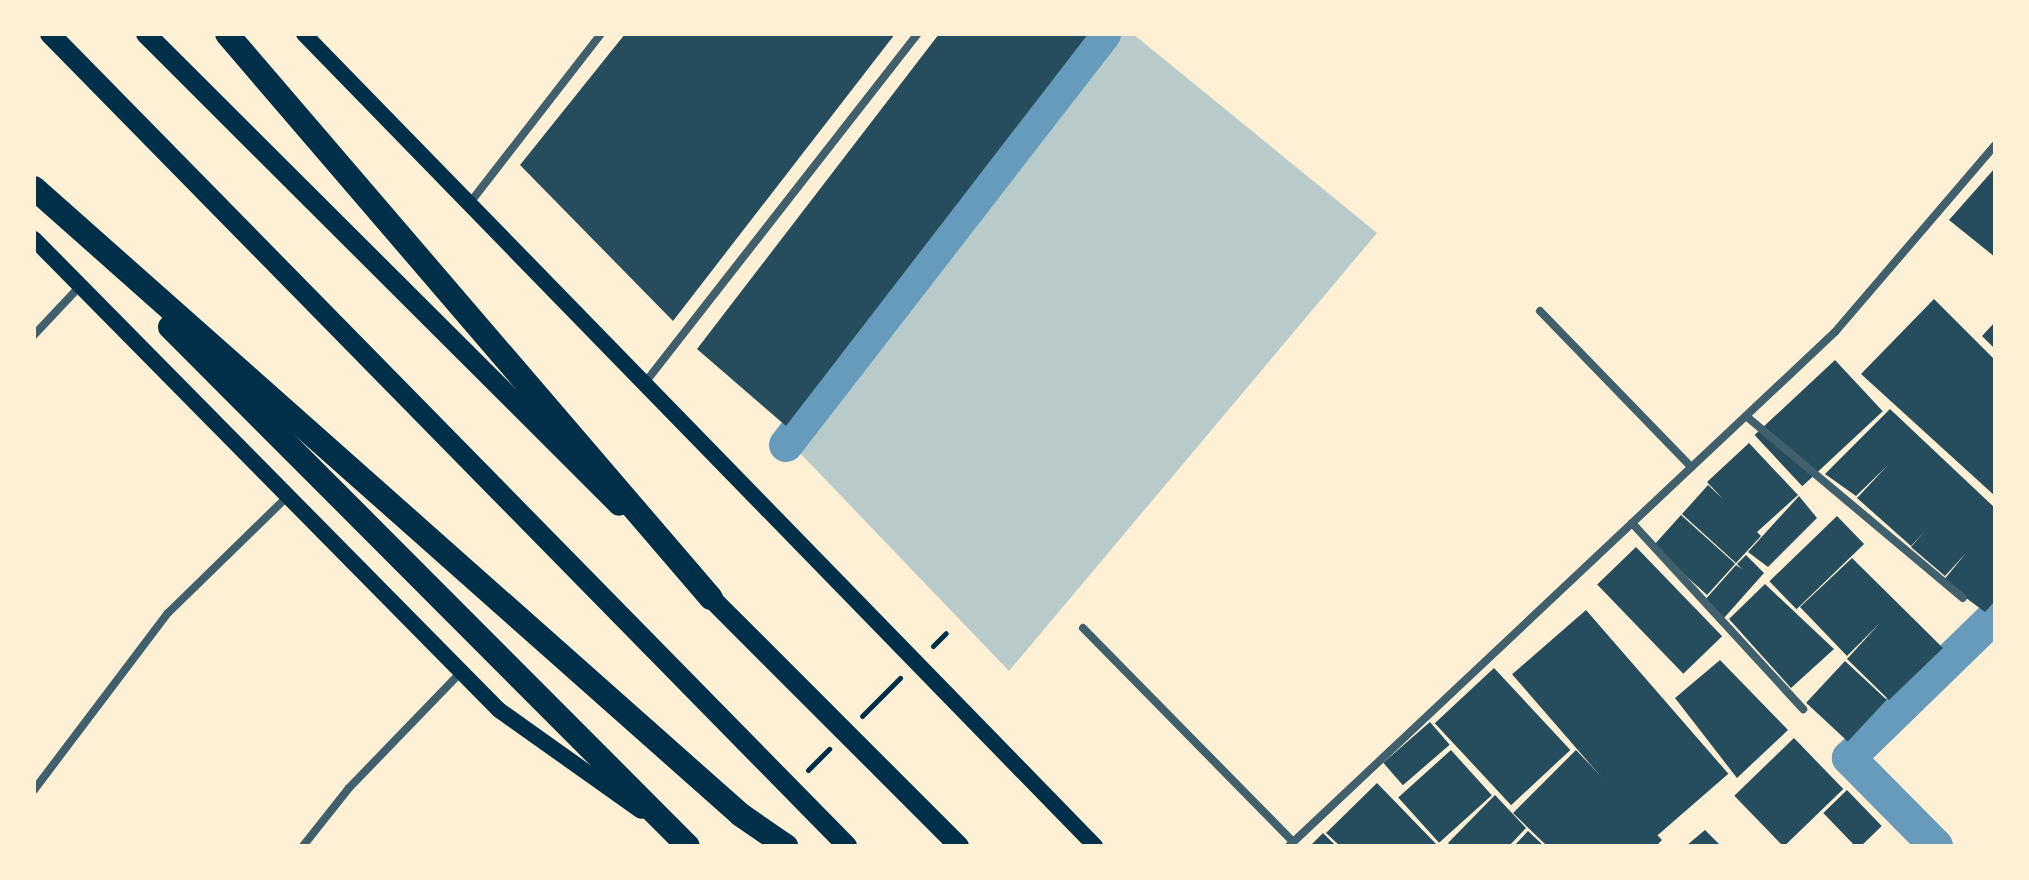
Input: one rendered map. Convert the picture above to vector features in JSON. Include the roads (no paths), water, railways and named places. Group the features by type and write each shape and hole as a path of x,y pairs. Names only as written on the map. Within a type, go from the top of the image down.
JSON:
{"highway":[{"path":"227,34 711,598"},
{"path":"34,189 688,846"},
{"path":"34,189 741,815 786,846"}],"main road":[{"path":"50,34 847,846"},
{"path":"146,34 959,846"},
{"path":"304,34 1095,846"},
{"path":"34,239 286,498 461,672 546,748 688,846"}],"street":[{"path":"469,205 601,34"},
{"path":"643,385 917,34"},
{"path":"1083,628 1291,844 1835,332 1995,145"},
{"path":"34,335 80,286"},
{"path":"1540,311 1691,467"},
{"path":"1746,416 1963,598"},
{"path":"34,790 168,613 286,498"},
{"path":"1632,523 1803,709"},
{"path":"303,846 349,788 461,672"}],"waterway":[{"path":"786,445 1104,34"},
{"path":"1936,846 1849,758 1995,616"}]}
